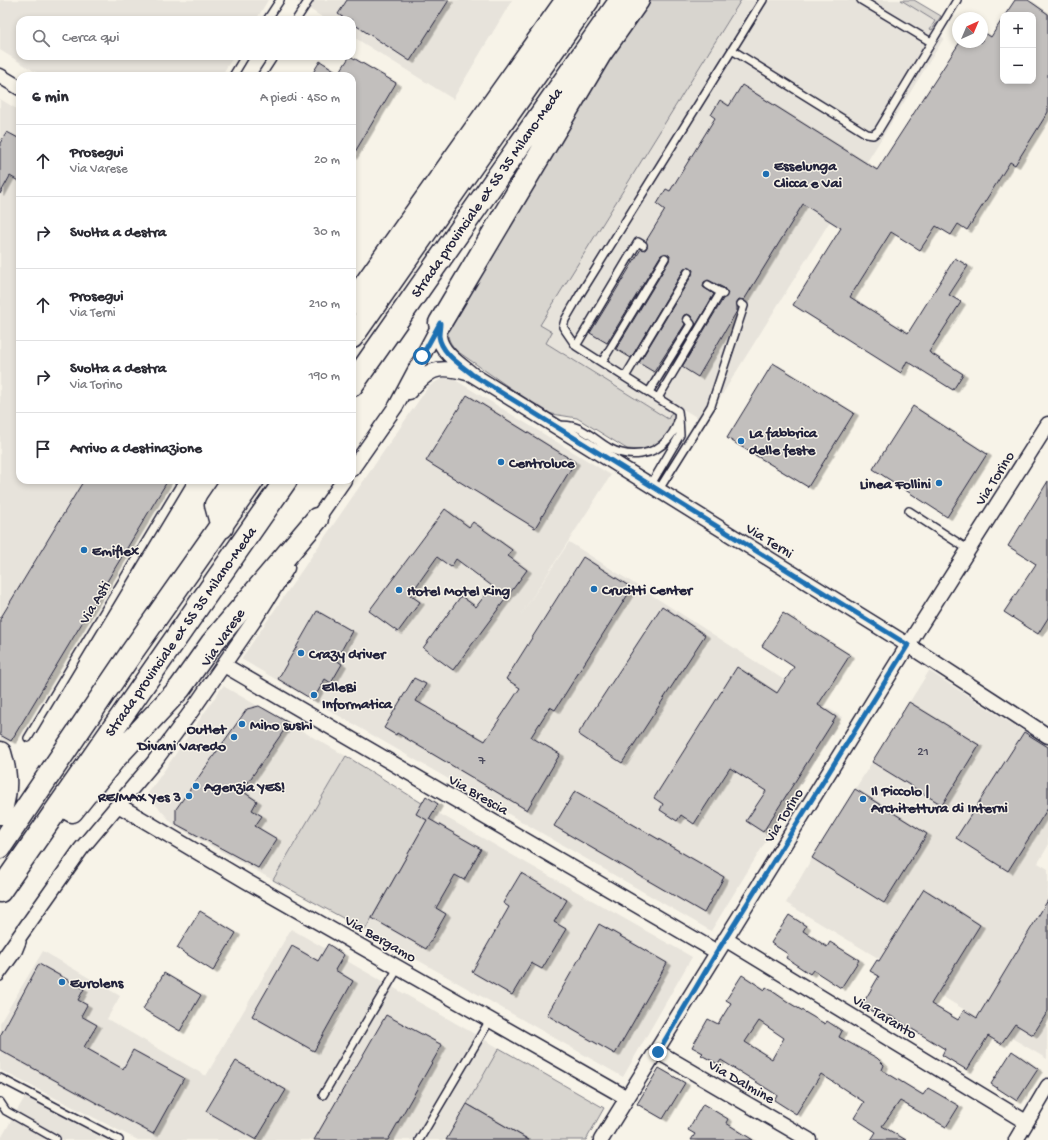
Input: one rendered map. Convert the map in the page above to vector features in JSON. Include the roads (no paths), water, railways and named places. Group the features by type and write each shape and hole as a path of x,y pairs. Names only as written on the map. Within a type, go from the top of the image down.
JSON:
{"highway":[{"path":"356,297 567,0"},
{"name":"Strada provinciale ex SS 35 Milano-Meda","path":"356,331 588,0"},
{"name":"Strada provinciale ex SS 35 Milano-Meda","path":"356,379 621,0"},
{"path":"440,323 600,54 638,0"},
{"path":"356,280 372,273"},
{"path":"222,527 216,505 230,484"},
{"name":"Strada provinciale ex SS 35 Milano-Meda","path":"0,847 132,652 222,527 250,484"},
{"name":"Strada provinciale ex SS 35 Milano-Meda","path":"0,891 283,484"},
{"path":"0,899 114,759 180,688 212,644 317,519"},
{"path":"0,753 6,771 4,798 0,814"}],"street":[{"path":"0,76 16,86"},
{"path":"440,323 439,337 445,349 455,361 473,375"},
{"path":"356,463 396,406 440,323"},
{"path":"396,406 420,380 435,369 451,368 473,375"},
{"name":"Via Terni","path":"473,375 654,489 908,645 1048,736"},
{"name":"Via Torino","path":"601,1140 658,1052 725,939 1048,424"},
{"name":"Via Varese","path":"0,964 81,849 154,762 224,665 253,622 317,519 341,484"},
{"name":"Via Brescia","path":"224,665 717,952"},
{"name":"Via Bergamo","path":"118,806 246,881 627,1098"},
{"name":"Via Taranto","path":"725,939 1026,1122"},
{"name":"Via Dalmine","path":"658,1052 809,1140"},
{"path":"1016,1140 1048,1086"}],"lane":[{"path":"270,16 280,0"},
{"path":"299,16 309,0"},
{"path":"654,489 680,434 678,411 576,346 563,328 565,320 763,0"},
{"path":"861,0 931,42"},
{"path":"732,50 867,134 873,135 878,131 955,1"},
{"path":"235,72 243,60"},
{"path":"264,72 271,60"},
{"path":"576,346 641,243"},
{"path":"602,362 664,257"},
{"path":"625,377 674,300 688,272"},
{"path":"658,398 722,293 708,285"},
{"path":"654,489 711,406 744,306 741,304"},
{"path":"649,392 691,324 687,319"},
{"path":"552,425 576,427 611,449 629,454 648,454 663,445 671,435 679,418"},
{"name":"Via Asti","path":"28,738 181,484"},
{"path":"909,511 969,550"},
{"path":"0,977 18,952 30,921"},
{"path":"323,1095 398,968"},
{"path":"419,1140 490,1020"},
{"path":"0,1078 119,1140"},
{"path":"0,1102 6,1111 56,1139"}],"place":[{"name":"Esselunga Clicca e Vai","path":"766,174"},
{"name":"La fabbrica delle feste","path":"741,441"},
{"name":"Centroluce","path":"501,462"},
{"name":"Linea Follini","path":"939,483"},
{"name":"Emiflex","path":"84,550"},
{"name":"Crucitti Center","path":"594,589"},
{"name":"Hotel Motel King","path":"399,590"},
{"name":"Crazy driver","path":"301,653"},
{"name":"ElleBi Informatica","path":"314,695"},
{"name":"Miho sushi","path":"242,724"},
{"name":"Outlet Divani Varedo","path":"234,737"},
{"name":"Agenzia YES!","path":"196,786"},
{"name":"RE/MAX Yes 3","path":"189,796"},
{"name":"Il Piccolo | Architettura di Interni","path":"863,799"},
{"name":"Eurolens","path":"62,982"}]}
